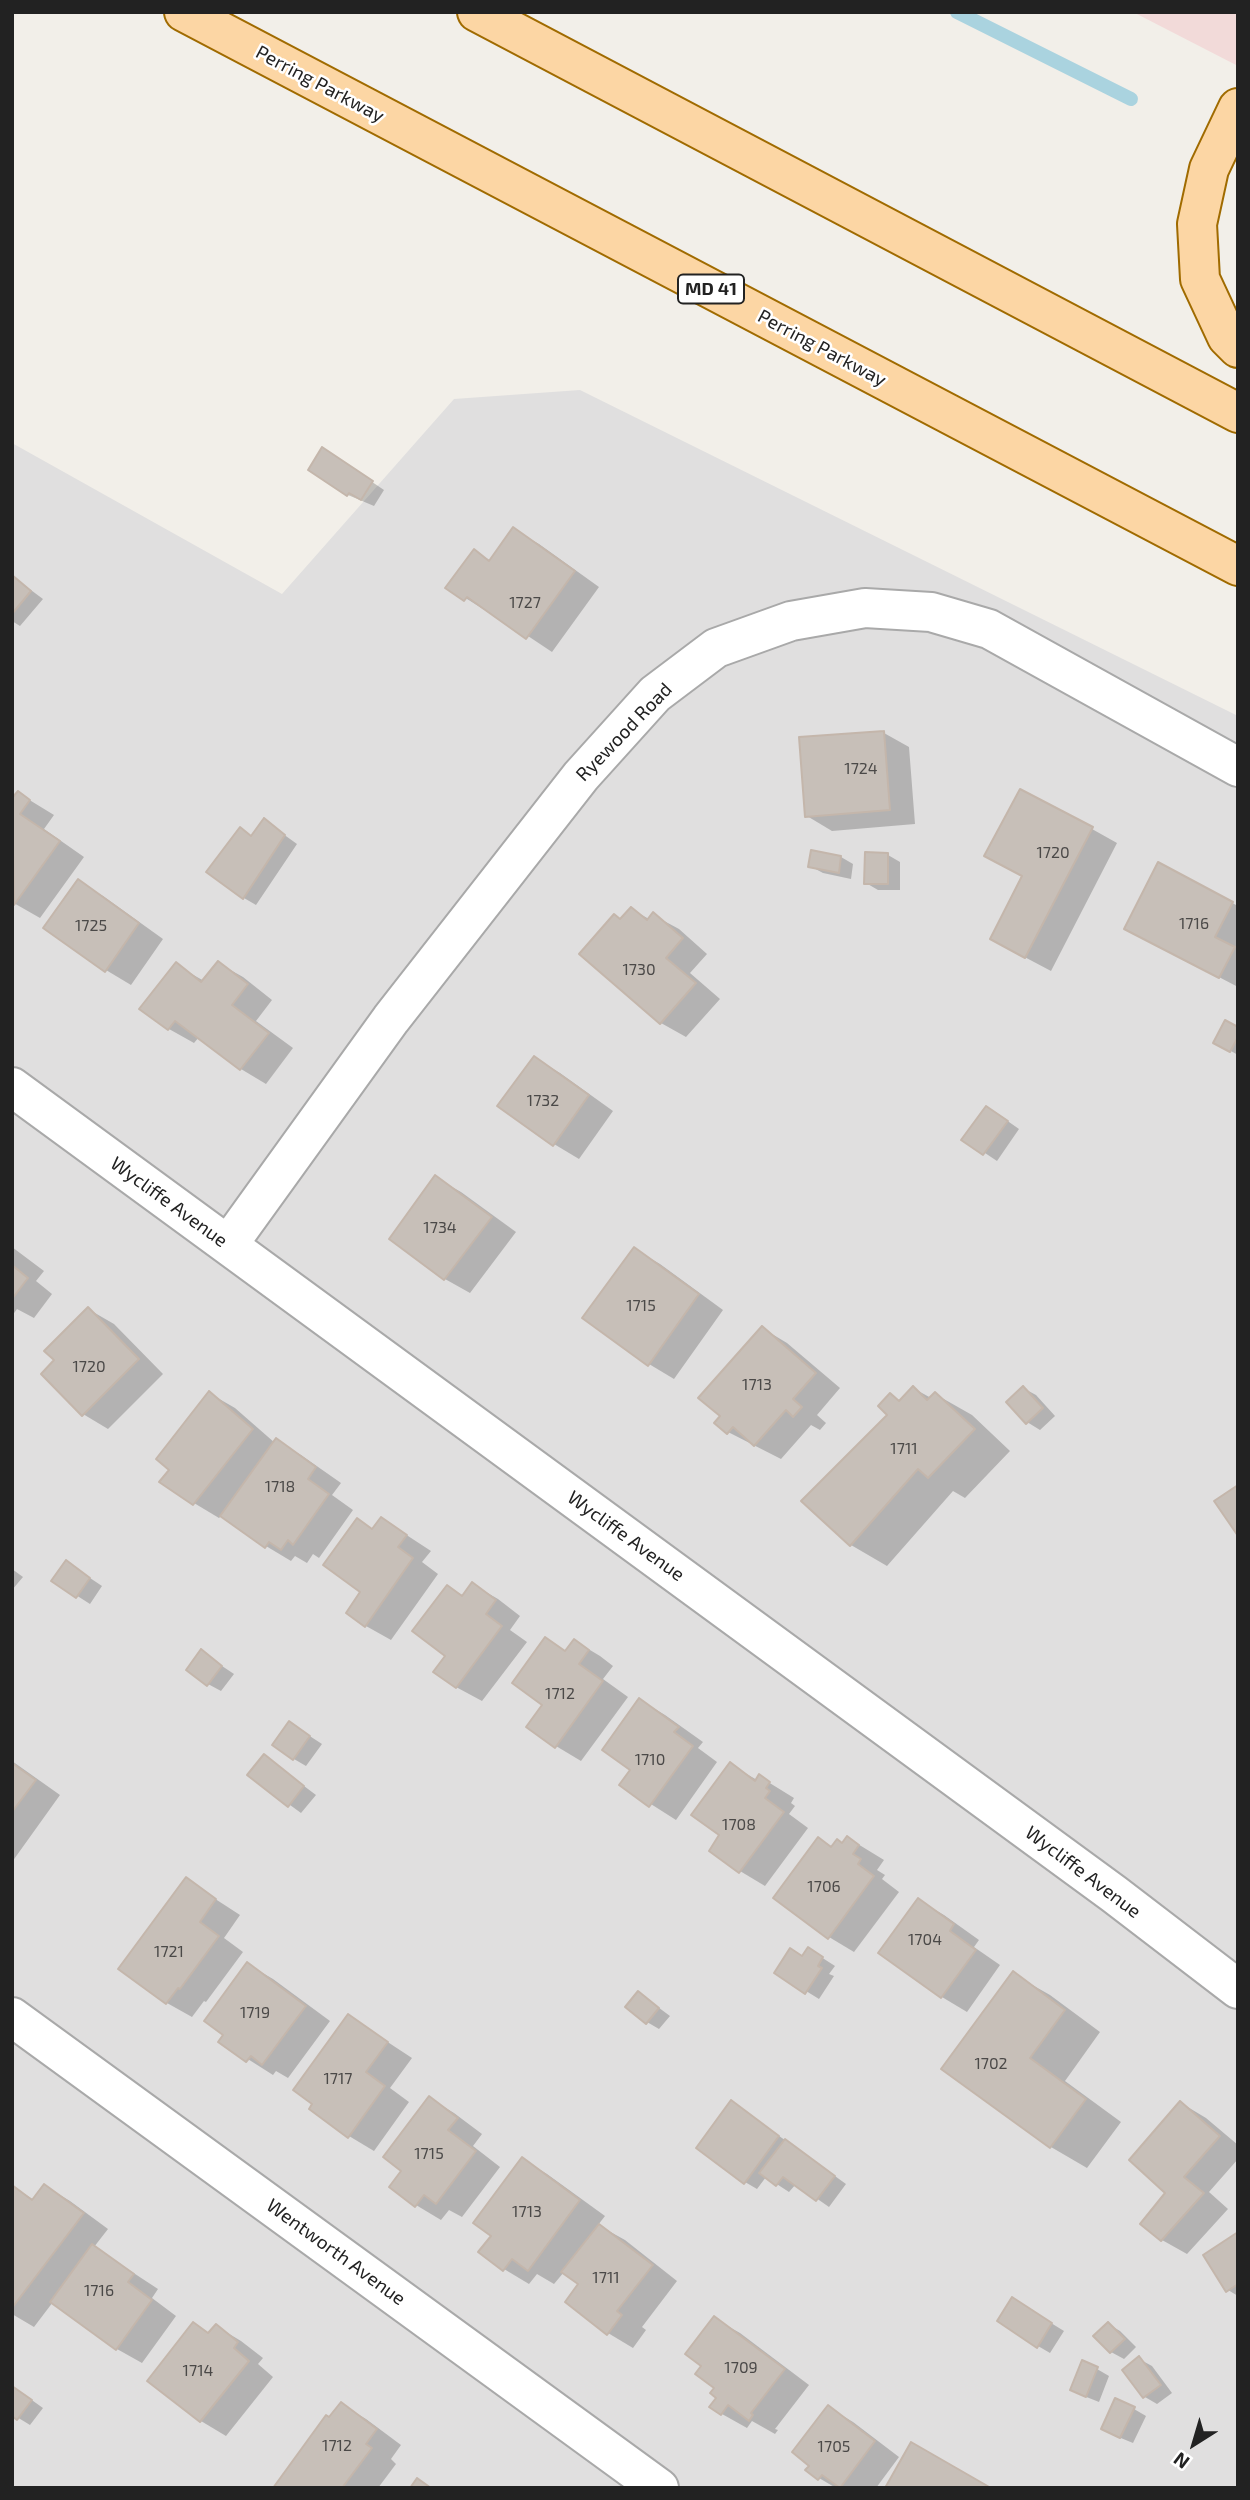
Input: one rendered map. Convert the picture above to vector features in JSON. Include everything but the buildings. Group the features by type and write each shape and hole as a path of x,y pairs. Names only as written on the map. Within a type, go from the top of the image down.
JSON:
{"main road":[{"name":"Perring Parkway","path":"184,12 1238,566"},
{"path":"477,12 1238,413"},
{"path":"1238,108 1209,169 1197,225 1200,279 1227,337 1238,348"}],"street":[{"name":"Ryewood Road","path":"228,1245 391,1019 581,776 655,694 716,648 791,621 865,608 931,612 989,629 1238,767"},
{"name":"Wycliffe Avenue","path":"12,1087 1114,1894 1238,1989"},
{"name":"Wentworth Avenue","path":"12,2017 659,2488"}],"shaded area":[{"path":"1133,12 1238,12 1238,66"},
{"path":"580,390 1238,716 1238,2488 12,2488 12,443 282,594 454,399"}],"waterway":[{"path":"957,12 1131,99"}]}
